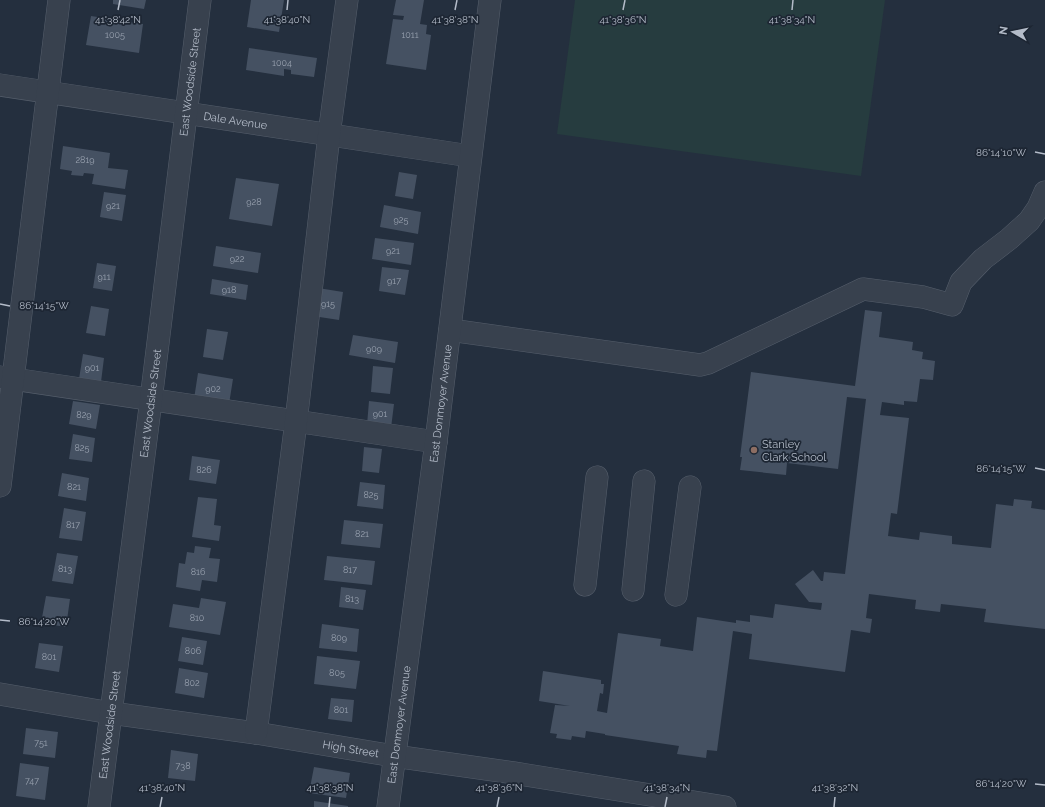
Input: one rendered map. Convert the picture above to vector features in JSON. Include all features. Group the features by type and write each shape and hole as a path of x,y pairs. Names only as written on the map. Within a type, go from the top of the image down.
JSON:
{"street":[{"path":"0,486 6,378 59,0"},
{"name":"East Woodside Street","path":"99,807 200,0"},
{"path":"256,733 296,422 329,135 347,0"},
{"name":"East Donmoyer Avenue","path":"388,807 436,442 490,0"},
{"name":"Dale Avenue","path":"0,85 470,156"},
{"path":"450,330 690,365 700,365 708,363 864,289 923,297 952,304 961,282 983,259 1029,221 1038,208 1045,192"},
{"path":"6,378 436,442"},
{"path":"585,585 597,476"},
{"path":"633,590 644,482"},
{"path":"676,595 690,487"},
{"name":"High Street","path":"0,694 111,713 256,733 724,807"}],"green space":[{"path":"575,0 885,0 861,176 557,134"}],"building":[{"path":"113,0 146,0 144,9 113,4"},
{"path":"251,0 284,0 279,32 247,27"},
{"path":"396,0 424,0 420,24 427,25 426,34 431,35 426,70 386,64 393,19 403,20 404,16 393,15"},
{"path":"91,16 143,24 139,53 86,45"},
{"path":"249,48 317,58 314,77 291,74 291,70 284,69 284,76 246,70"},
{"path":"63,146 110,153 108,168 128,170 125,189 92,184 94,174 84,173 83,176 71,175 72,171 60,169"},
{"path":"399,172 417,175 413,199 395,196"},
{"path":"236,178 279,184 272,226 229,219"},
{"path":"104,192 126,195 122,221 100,217"},
{"path":"384,205 421,212 418,234 380,227"},
{"path":"375,238 414,243 411,265 372,259"},
{"path":"216,246 261,253 258,273 213,266"},
{"path":"97,263 116,266 112,291 93,288"},
{"path":"382,267 409,270 405,295 379,291"},
{"path":"212,279 248,285 246,300 210,294"},
{"path":"318,288 343,292 339,320 313,316"},
{"path":"91,306 109,309 105,336 86,333"},
{"path":"865,310 882,312 879,337 913,342 912,350 923,352 922,359 935,361 933,380 920,379 917,402 904,401 904,405 882,402 880,415 909,418 897,514 891,513 888,536 919,540 920,532 952,536 952,544 991,548 996,504 1013,506 1014,499 1032,501 1031,508 1045,510 1045,629 984,622 986,609 941,604 940,612 915,609 916,600 869,594 866,618 872,619 870,633 851,630 845,672 749,659 752,634 733,631 717,751 707,750 706,758 677,754 679,746 586,731 585,738 572,736 571,740 556,738 557,734 550,733 555,705 570,706 539,701 543,671 601,680 601,684 604,684 603,694 600,693 597,711 607,713 618,633 661,639 660,646 693,651 697,617 736,623 736,620 750,622 750,615 773,618 775,604 821,610 822,603 809,602 795,584 813,570 821,581 823,581 824,572 845,574 866,399 847,397 838,469 787,463 786,475 740,470 742,457 740,457 751,372 855,386"},
{"path":"207,329 228,332 223,360 203,357"},
{"path":"353,335 398,342 395,363 349,355"},
{"path":"83,354 104,358 101,382 79,379"},
{"path":"373,366 393,368 390,394 371,392"},
{"path":"198,373 233,379 229,404 194,399"},
{"path":"73,401 100,405 96,429 69,424"},
{"path":"369,401 394,404 391,428 367,425"},
{"path":"73,434 95,438 92,462 69,459"},
{"path":"364,447 382,449 379,473 362,471"},
{"path":"192,456 220,460 216,484 189,480"},
{"path":"62,473 89,478 86,501 58,496"},
{"path":"360,482 385,485 383,509 357,506"},
{"path":"198,497 217,499 214,525 221,526 219,541 192,537"},
{"path":"64,508 86,512 82,541 59,538"},
{"path":"344,520 383,524 380,548 341,544"},
{"path":"195,546 211,548 209,558 220,559 217,582 202,580 200,591 176,587 179,563 185,564 187,552 194,553"},
{"path":"57,553 78,556 73,584 52,581"},
{"path":"327,556 375,561 372,585 324,580"},
{"path":"341,587 366,590 363,610 339,607"},
{"path":"46,596 70,599 66,627 41,623"},
{"path":"201,598 226,602 220,635 169,627 173,604 199,608"},
{"path":"322,624 359,629 357,652 319,648"},
{"path":"182,637 207,641 203,665 178,661"},
{"path":"39,643 63,646 59,672 35,668"},
{"path":"317,656 360,661 356,689 314,684"},
{"path":"179,668 208,673 204,698 175,693"},
{"path":"331,698 354,700 352,722 328,719"},
{"path":"26,728 58,732 55,758 23,754"},
{"path":"171,750 198,754 195,781 168,778"},
{"path":"20,763 49,767 45,800 16,796"},
{"path":"314,767 350,773 346,798 309,793"},
{"path":"314,801 348,806 348,807 314,807"}],"place":[{"name":"Stanley Clark School","path":"754,450"}]}
